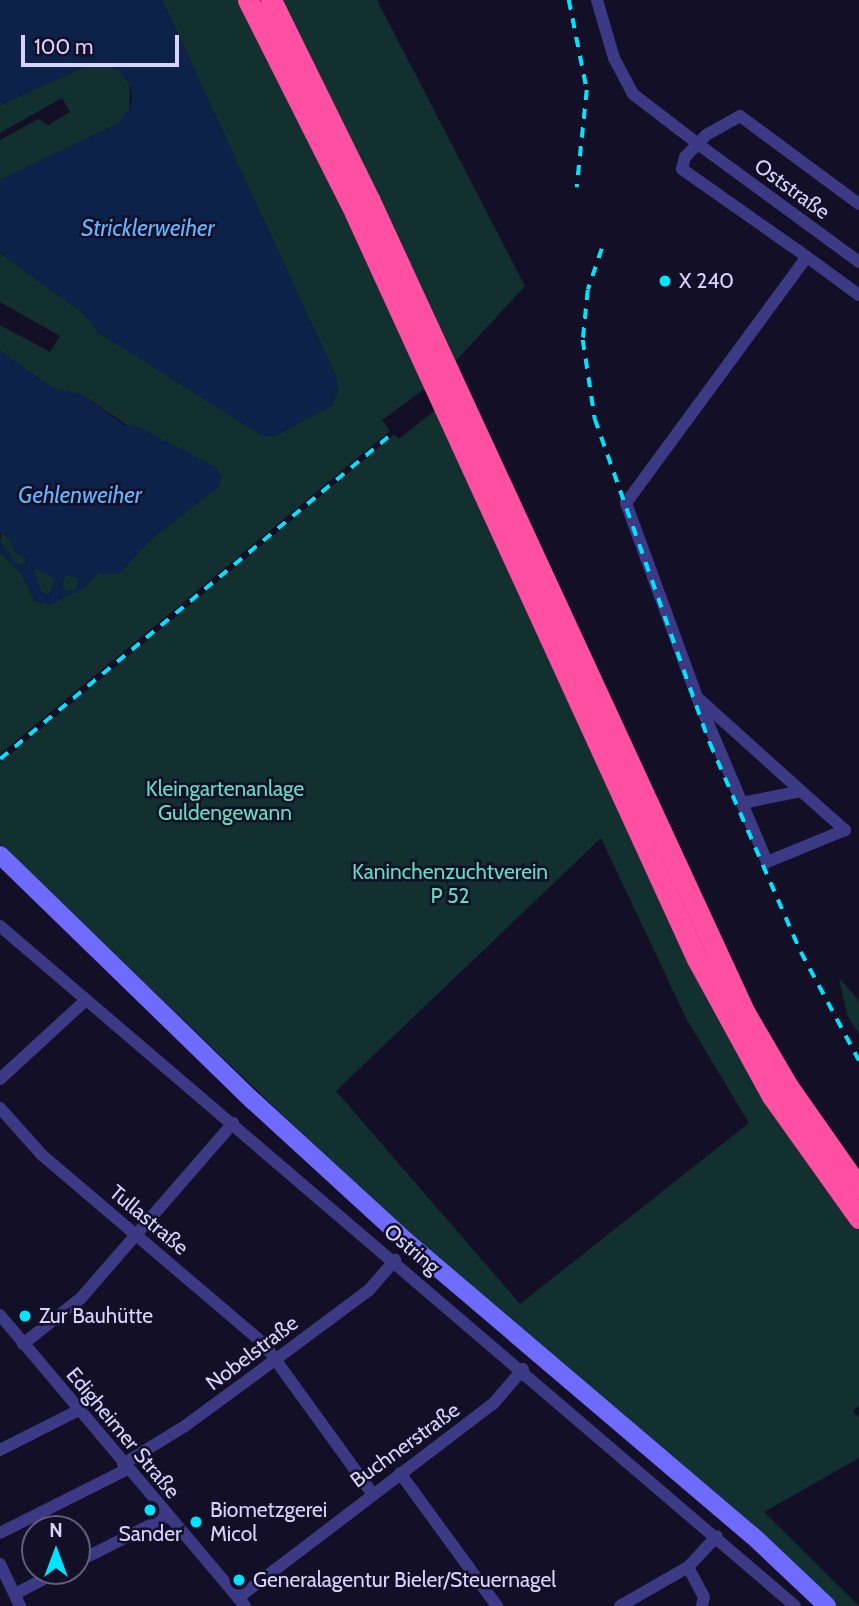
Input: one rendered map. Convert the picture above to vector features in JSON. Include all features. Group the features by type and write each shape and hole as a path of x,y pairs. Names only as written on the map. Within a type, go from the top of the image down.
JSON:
{"highway":[{"path":"248,0 435,363"},
{"path":"271,0 435,363 702,970 772,1096 859,1218"},
{"path":"458,415 745,1013 787,1085 859,1188"}],"street":[{"name":"Oststraße","path":"597,0 614,58 633,94 859,262"},
{"path":"859,204 740,116 706,135 685,157 682,169 859,295"},
{"path":"697,697 845,830 767,862 697,697 626,502 807,257"},
{"path":"742,803 801,791"},
{"path":"0,856 252,1100 396,1231 753,1536 827,1606"},
{"name":"Ostring","path":"0,926 523,1369 795,1606"},
{"path":"0,1079 86,1000"},
{"name":"Tullastraße","path":"0,1108 43,1155 251,1333 275,1360 372,1493"},
{"path":"23,1344 70,1309 138,1236 233,1123"},
{"name":"Nobelstraße","path":"0,1534 125,1466 185,1426 369,1290 395,1260"},
{"name":"Edigheimer Straße","path":"0,1315 5,1331 23,1344 241,1602"},
{"name":"Buchnerstraße","path":"241,1602 372,1493 493,1404 523,1369"},
{"path":"0,1450 79,1410"},
{"path":"400,1473 497,1606"},
{"path":"91,1555 168,1516"},
{"path":"620,1606 688,1567 717,1536"},
{"path":"0,1564 17,1600 39,1585"},
{"path":"688,1567 704,1597 702,1606"}],"green space":[{"path":"162,0 241,0 427,387 382,420 390,431 0,754 0,552 22,575 34,600 41,603 84,588 98,573 119,574 150,540 218,487 81,394 54,389 0,351 0,325 50,352 60,336 0,302 0,253 83,313 99,333 273,437 332,405 338,391 336,377"},
{"path":"278,0 377,0 525,286 453,364"},
{"path":"104,65 119,70 130,84 129,110 117,124 0,180 0,140 38,119 48,125 70,112 62,98 0,133 0,105 84,67"},
{"path":"435,410 833,1197 859,1229 859,1405 853,1411 859,1418 859,1458 764,1512 859,1606 836,1606 787,1557 388,1216 0,844 0,763 394,435 399,439","holes":["601,838 686,1018 749,1123 520,1304 336,1091"]},
{"path":"2,532 28,559 23,566 15,563 0,542"},
{"path":"34,568 41,569 56,579 49,595 41,592 33,574"},
{"path":"70,574 76,577 79,583 76,589 70,592 64,589 61,583 64,577"},
{"path":"839,978 859,1001 859,1034 847,1015"}],"water":[{"name":"Stricklerweiher","path":"0,0 162,0 336,377 338,391 332,405 273,437 262,436 99,333 83,313 0,253 0,180 117,124 129,110 132,99 130,84 119,70 104,65 84,67 0,105"},
{"name":"Gehlenweiher","path":"0,351 54,389 81,394 124,425 139,427 217,468 222,477 218,487 150,540 119,574 98,573 84,588 49,605 34,600 22,575 0,552 0,542 19,566 28,560 15,552 6,534 0,533","holes":["34,568 56,579 49,595 41,592","65,575 76,577 79,587 69,592 62,587"]}],"railway":[{"path":"569,0 587,90 577,187"},
{"path":"602,249 588,290 583,340 595,419 710,743 801,952 859,1060"},
{"path":"0,759 394,432"}],"place":[{"name":"X 240","path":"665,281"},
{"name":"Zur Bauhütte","path":"25,1316"},
{"name":"Sander","path":"150,1510"},
{"name":"Biometzgerei Micol","path":"196,1522"},
{"name":"Generalagentur Bieler/Steuernagel","path":"239,1580"}],"park label":[{"name":"Kleingartenanlage Guldengewann","path":"225,801"},
{"name":"Kaninchenzuchtverein P 52","path":"450,884"}]}
